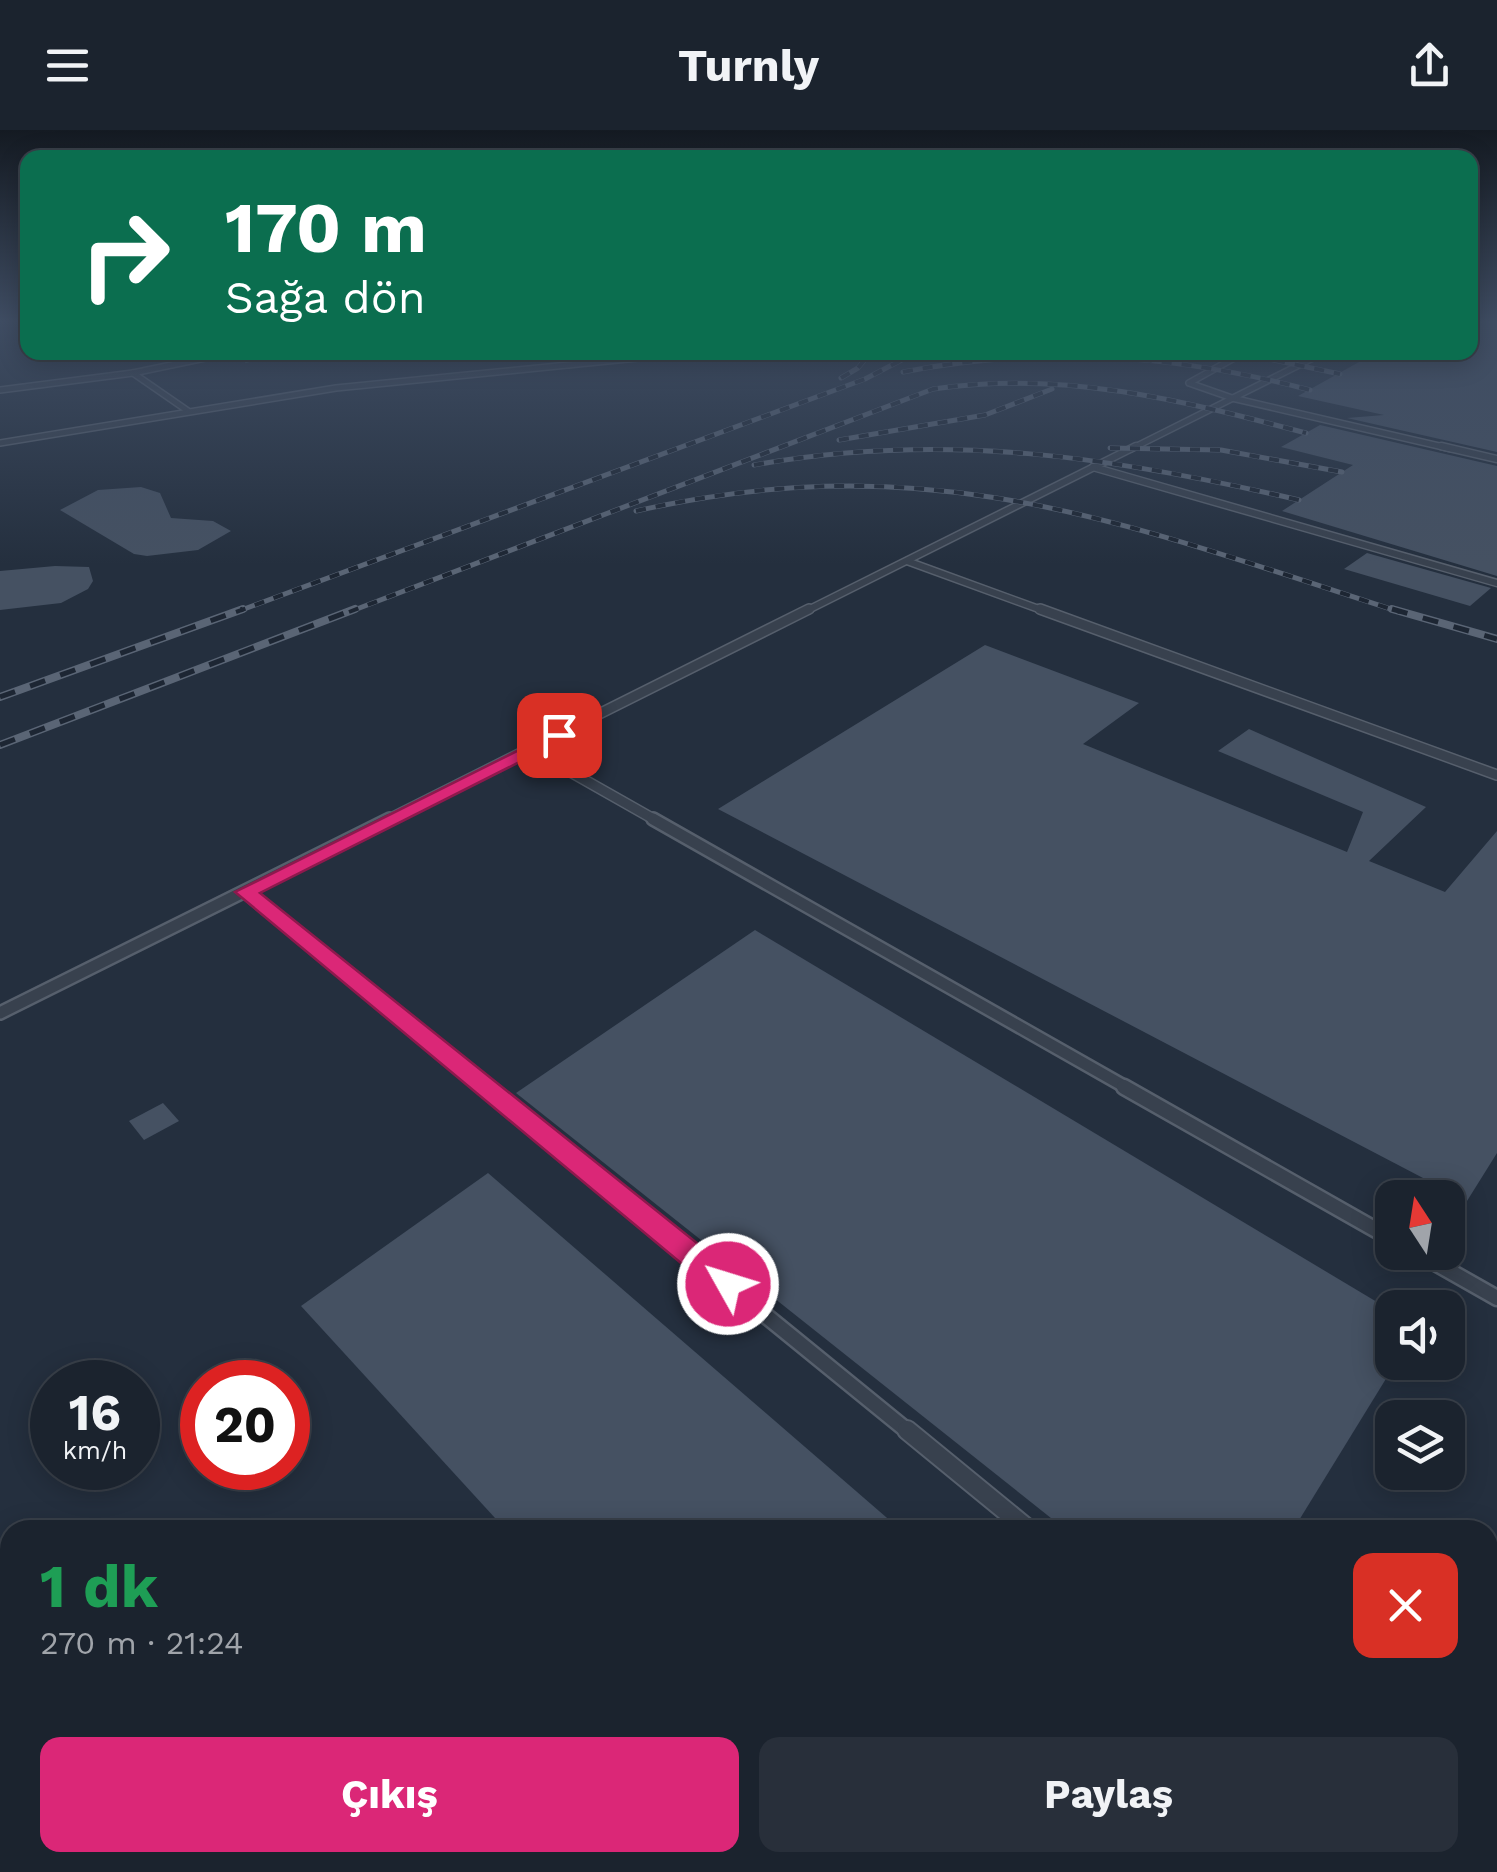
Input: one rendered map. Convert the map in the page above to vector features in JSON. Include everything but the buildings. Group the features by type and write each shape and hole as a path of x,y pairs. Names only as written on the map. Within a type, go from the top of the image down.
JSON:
{"lane":[{"path":"174,401 188,411"},
{"path":"0,443 255,401"},
{"path":"0,1014 1225,401"},
{"path":"1246,401 1497,460"},
{"path":"1094,467 1497,583"},
{"path":"907,561 1497,775"},
{"path":"530,749 1375,1229"},
{"path":"246,892 1016,1520"},
{"path":"1448,1270 1497,1298"}],"railway":[{"path":"236,612 805,401"},
{"path":"349,612 901,401"},
{"path":"839,440 985,415 1020,401"},
{"path":"1173,401 1306,433"},
{"path":"1110,448 1221,450 1342,472"},
{"path":"754,465 893,450 1028,454 1162,472 1299,500"},
{"path":"636,511 742,492 841,486 935,490 1026,503 1115,523 1400,612"},
{"path":"0,697 243,609"},
{"path":"0,745 355,609"},
{"path":"1392,609 1497,639"}],"route":[{"path":"559,735 246,892 728,1284"}]}
